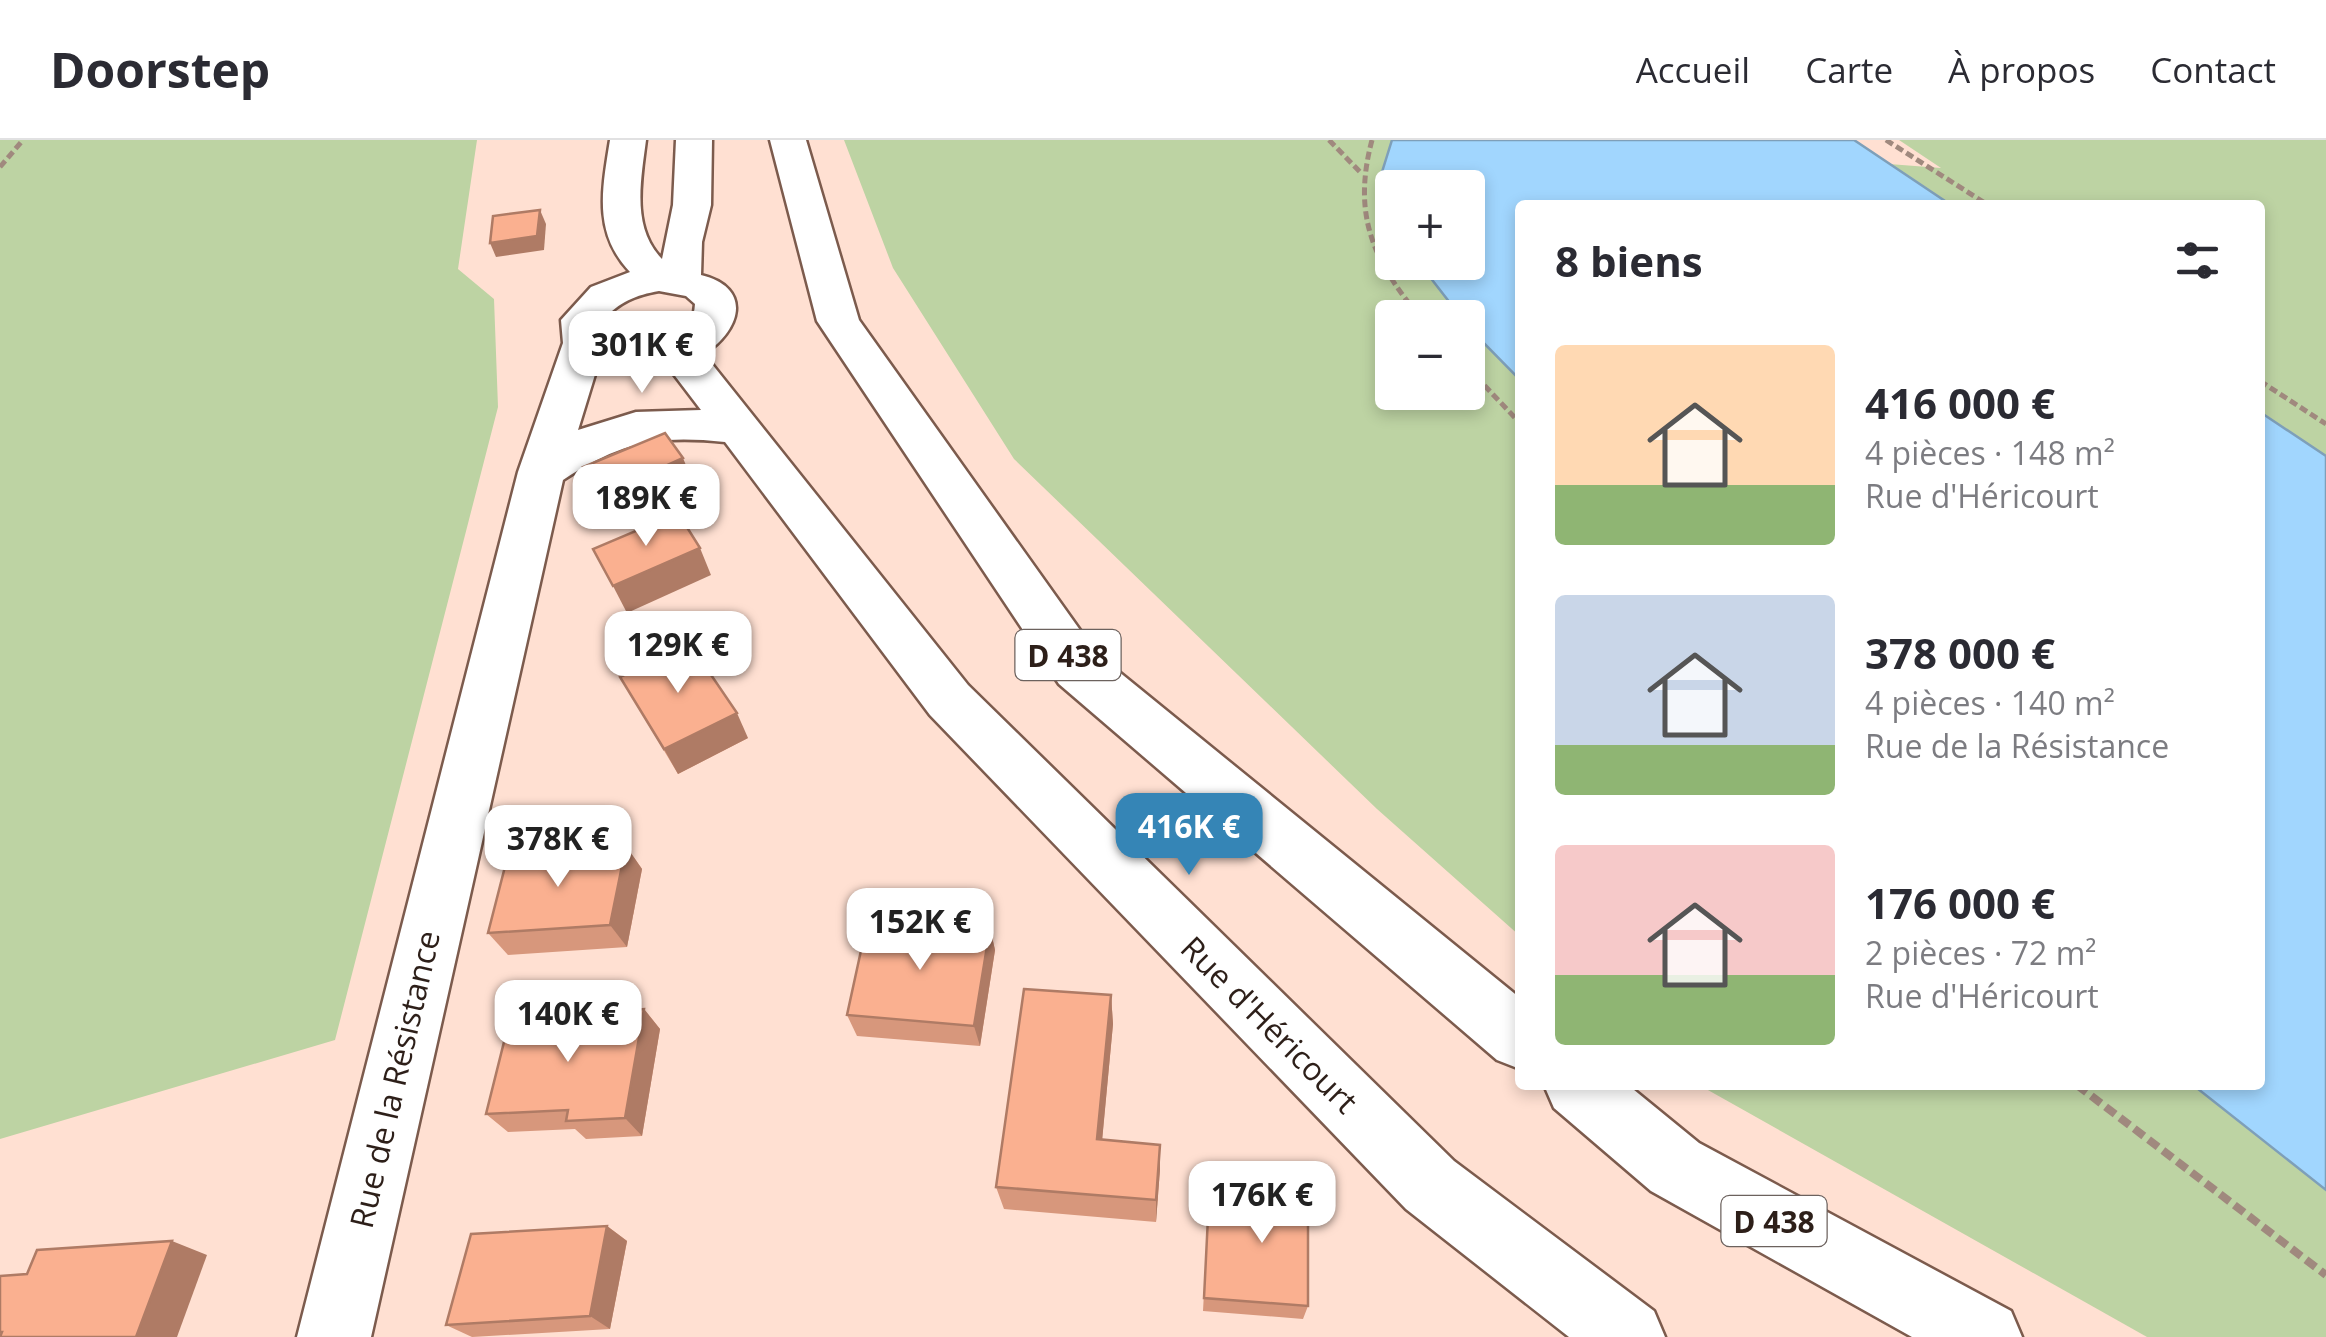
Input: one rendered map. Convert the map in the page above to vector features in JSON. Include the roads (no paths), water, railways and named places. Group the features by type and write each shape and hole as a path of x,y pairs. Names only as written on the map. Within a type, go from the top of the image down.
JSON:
{"street":[{"path":"628,140 620,196 591,267 602,297 618,288 670,279"},
{"path":"670,279 692,205 694,140"},
{"name":"D 438","path":"788,140 838,321 1078,670 1515,1034"},
{"path":"584,343 610,358 628,361 680,352 698,342 718,316 718,304 711,292 670,279 629,248 620,196"},
{"name":"Rue de la Résistance","path":"334,1337 540,472 584,343 580,332 582,320 602,297"},
{"name":"Rue d'Héricourt","path":"680,352 949,700 1430,1185 1628,1337"},
{"name":"Rue de la Résistance","path":"540,472 628,361"},
{"path":"540,472 582,444 620,428 673,421 741,429"},
{"name":"D 438","path":"1582,1090 1675,1167 1984,1337"}],"water":[{"path":"1392,140 1854,140 1944,200 1515,200 1515,375 1485,344 1485,300 1448,300 1432,280 1485,280 1485,170 1383,170"},
{"path":"2265,415 2326,456 2326,1190 2199,1090 2265,1090"}]}
